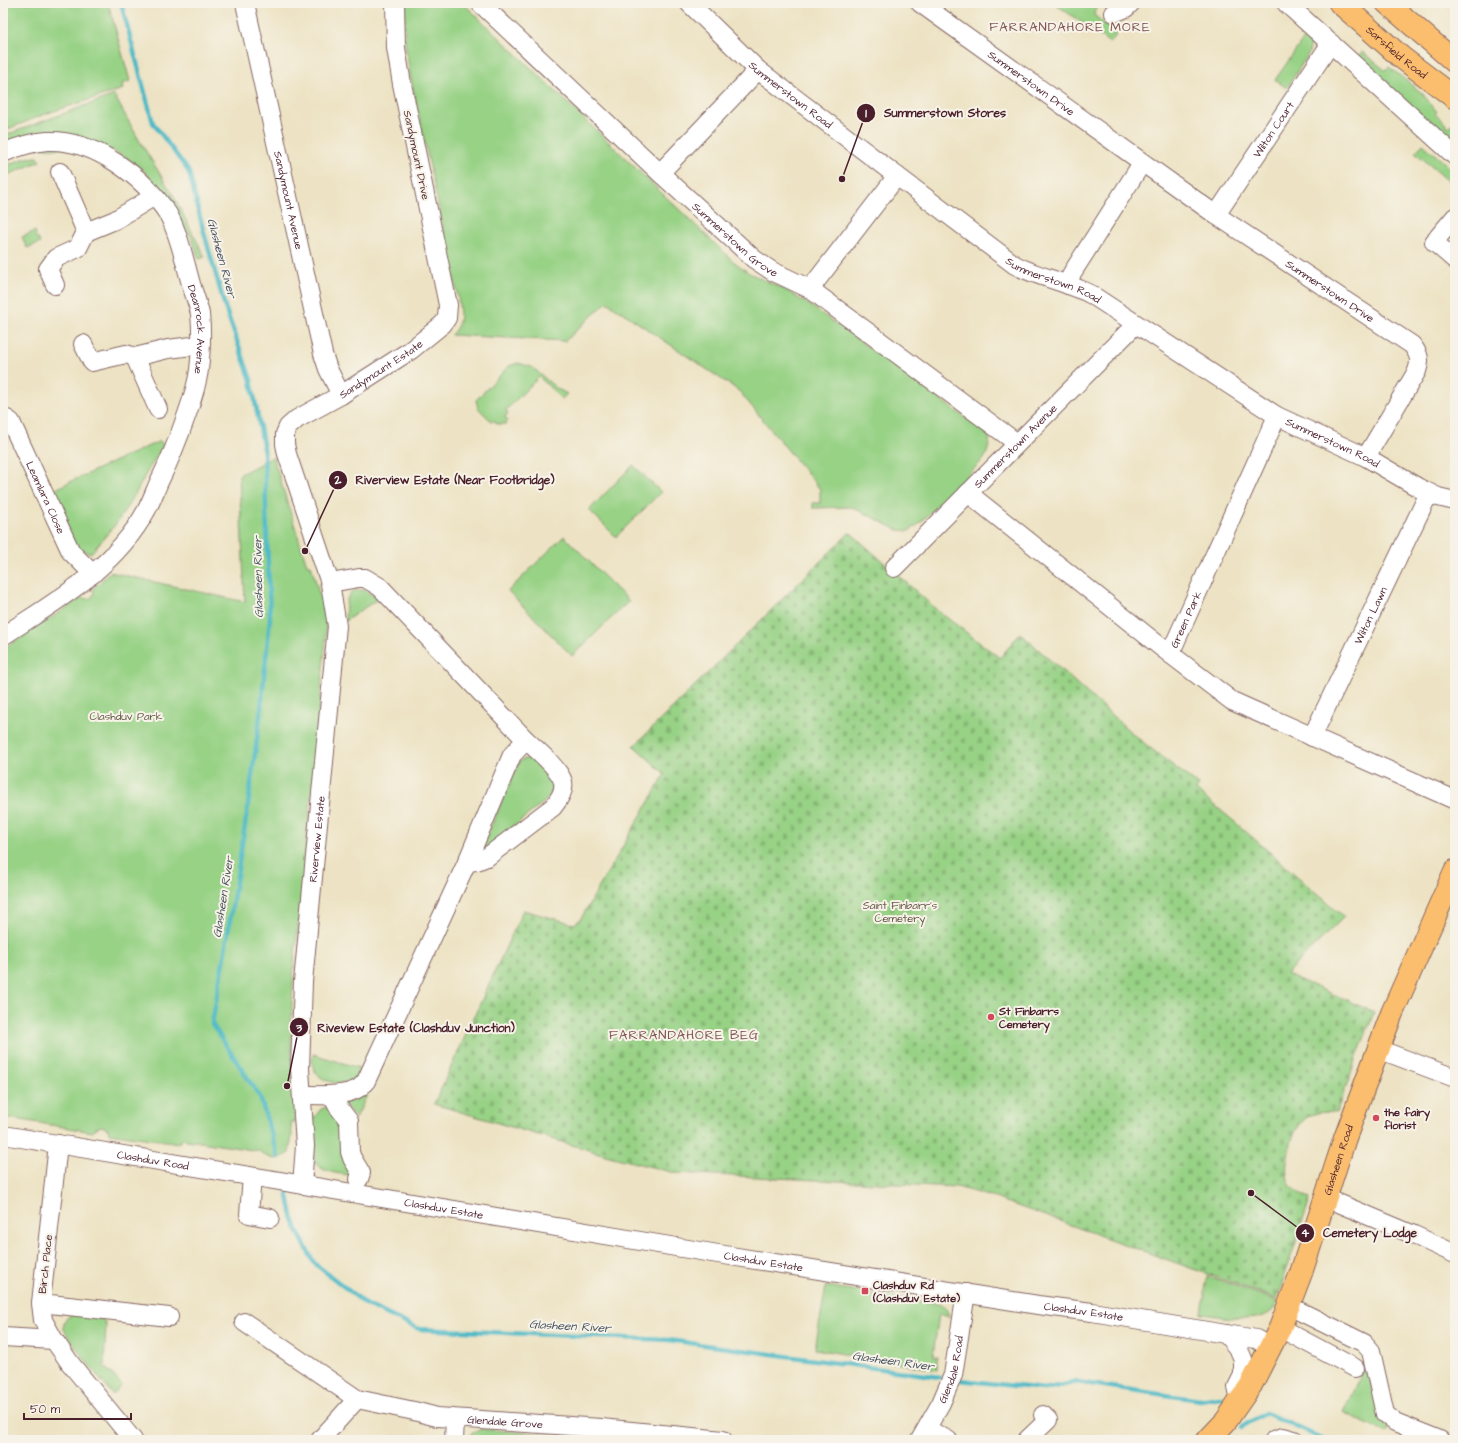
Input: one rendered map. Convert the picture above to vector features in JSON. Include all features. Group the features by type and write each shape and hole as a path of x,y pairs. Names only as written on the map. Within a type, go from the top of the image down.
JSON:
{"main road":[{"name":"Sarsfield Road","path":"1340,3 1400,56 1455,98"},
{"path":"1387,3 1455,62"},
{"name":"Glasheen Road","path":"1210,1440 1226,1421 1251,1385 1280,1328 1301,1274 1345,1138 1378,1049 1392,1013 1455,871"}],"street":[{"name":"Sandymount Avenue","path":"245,3 323,354 328,370 341,395"},
{"name":"Sandymount Drive","path":"395,3 396,48 400,77 448,305"},
{"name":"Summerstown Grove","path":"480,3 660,173 754,259 772,271 810,289 1017,443"},
{"name":"Summerstown Road","path":"689,3 758,70 1015,265 1030,273 1081,289 1277,416 1366,457 1429,493 1455,501"},
{"name":"Summerstown Drive","path":"920,3 1216,215 1412,345 1419,356 1420,363 1417,371 1366,457"},
{"path":"1114,13 1126,8 1131,3"},
{"path":"1286,3 1455,156"},
{"name":"Wilton Court","path":"1216,215 1331,43"},
{"path":"660,173 758,70"},
{"name":"Deanrock Avenue","path":"3,153 28,144 47,141 77,145 100,153 121,166 139,180 168,215 178,239 200,314 199,372 193,397 167,467 147,510 121,546 93,574 70,592 3,636"},
{"path":"1068,285 1072,273 1142,163"},
{"path":"60,172 86,232"},
{"path":"810,289 897,176"},
{"path":"55,285 48,269 56,258 78,248 86,232 115,220 153,197"},
{"path":"1455,217 1434,242 1455,260"},
{"name":"Sandymount Estate","path":"297,419 341,395 411,350 438,329 447,318 448,305"},
{"name":"Summerstown Avenue","path":"894,568 1136,324"},
{"path":"83,344 92,362 126,354 135,357 168,349 200,345"},
{"path":"135,357 158,409"},
{"name":"Green Park","path":"968,493 1170,654 1277,416"},
{"name":"Leamlara Close","path":"3,419 7,419 11,422 72,552 93,574"},
{"name":"Riverview Estate","path":"292,1183 305,1146 300,1069 303,982 337,626 330,583 286,449 286,434 288,426 297,419"},
{"name":"Wilton Lawn","path":"1312,737 1429,493"},
{"path":"330,583 365,578 380,587 555,769 563,782 561,796 553,807 487,857 467,862"},
{"path":"1170,654 1232,701 1455,800"},
{"path":"302,1095 332,1095 360,1088 366,1081 467,862 512,754 526,740"},
{"path":"1378,1049 1455,1078"},
{"path":"332,1095 339,1108 349,1121 350,1152 361,1173 360,1179"},
{"name":"Clashduv Road","path":"3,1135 292,1183"},
{"name":"Birch Place","path":"58,1144 41,1303 169,1317"},
{"path":"252,1177 249,1214 270,1218"},
{"name":"Clashduv Estate","path":"292,1183 718,1254 1256,1339 1271,1348"},
{"path":"1326,1198 1455,1254"},
{"name":"Glendale Road","path":"924,1434 944,1398 953,1375 966,1293"},
{"path":"41,1303 43,1320 54,1340 70,1363 133,1440"},
{"path":"1289,1306 1364,1342 1371,1351 1385,1414 1396,1422 1440,1440"},
{"name":"Glendale Grove","path":"244,1322 357,1399 437,1417 608,1429 723,1440"},
{"path":"1280,1328 1355,1368"},
{"path":"1226,1334 1239,1350 1243,1359 1243,1374 1237,1387 1240,1402"},
{"path":"3,1337 54,1340"},
{"path":"320,1440 357,1399"},
{"path":"1027,1440 1048,1420 1043,1415"},
{"name":"Glendale Grove","path":"454,1440 455,1419"},
{"path":"924,1434 948,1440"},
{"path":"1274,1440 1283,1437 1294,1440"}],"green space":[{"path":"3,3 108,3 130,81 122,84 123,89 48,113 3,131"},
{"path":"404,3 463,3 733,261 749,273 784,289 814,308 985,432 989,437 989,443 988,451 984,459 920,523 909,531 898,530 852,507 813,508 813,503 820,503 820,489 739,391 607,302 565,341 451,335 457,326 460,317 458,297 410,74 405,43"},
{"path":"1054,3 1102,3 1095,10 1094,15 1117,34 1110,43"},
{"path":"1305,37 1310,45 1309,53 1287,88 1275,80"},
{"path":"1362,52 1385,70 1389,67 1422,93 1437,112 1435,114 1449,127 1452,124 1455,126 1455,145 1359,58"},
{"path":"114,95 139,140 173,195 205,257 199,259 191,237 172,205 159,188 144,171 128,159 112,150 3,147 3,136"},
{"path":"1423,144 1455,172 1455,187 1415,152"},
{"path":"38,157 40,161 3,177 3,167 25,158"},
{"path":"35,231 35,236 38,238 40,243 27,248 22,237"},
{"path":"518,363 532,367 556,388 567,394 562,399 539,377 506,410 508,413 505,417 508,421 505,424 497,424 494,420 492,422 478,408 476,400 509,366"},
{"path":"160,441 163,447 116,524 91,553 83,551 75,545 53,491 65,484"},
{"name":"Clashduv Park","path":"273,457 307,565 311,565 326,621 326,638 293,974 292,1038 295,1122 291,1122 292,1136 289,1153 280,1158 274,1159 259,1151 181,1139 179,1143 109,1133 108,1129 102,1126 96,1128 93,1132 3,1117 3,649 83,597 86,599 91,598 94,594 93,589 110,572 245,602 239,475"},
{"path":"633,465 661,492 616,537 589,510"},
{"name":"Saint Finbarr's Cemetery","path":"849,533 852,534 938,611 1000,658 1020,633 1135,736 1198,785 1196,790 1344,917 1286,974 1374,1012 1336,1113 1322,1112 1313,1114 1300,1124 1294,1133 1288,1156 1288,1178 1290,1184 1295,1190 1301,1195 1310,1199 1277,1299 995,1198 957,1187 675,1173 609,1156 434,1104 523,910 574,924 580,920 665,774 634,746"},
{"path":"564,536 629,601 572,656 508,591"},
{"path":"363,590 379,598 345,621 346,604 349,596 354,591"},
{"path":"527,758 537,762 550,778 552,789 549,798 483,851 481,849 520,761"},
{"path":"313,1054 359,1068 357,1074 348,1082 335,1083 328,1081 317,1074 314,1069 312,1063"},
{"path":"369,1091 356,1118 343,1103 355,1100"},
{"path":"329,1106 342,1123 349,1175 325,1170 314,1161 312,1120 321,1109"},
{"path":"1207,1276 1278,1301 1273,1310 1266,1315 1256,1318 1245,1319 1202,1314"},
{"path":"826,1286 939,1304 943,1306 949,1317 939,1314 933,1356 937,1357 937,1370 815,1349"},
{"path":"76,1314 103,1319 106,1325 104,1366 122,1385 113,1395 64,1329 66,1319"},
{"path":"1365,1367 1384,1422 1388,1429 1386,1433 1343,1412"},
{"path":"481,1429 614,1440 466,1440 471,1434"}],"waterway":[{"name":"Glasheen River","path":"121,3 153,123 189,172 225,307 251,380 264,449 270,618 261,709 247,813 212,1024 260,1097 278,1157"},
{"name":"Glasheen River","path":"286,1186 292,1216 298,1232 314,1263 367,1305 419,1329 668,1340 940,1377"},
{"path":"960,1380 1044,1389 1077,1382 1200,1400 1219,1397 1225,1398"},
{"name":"Glasheen River","path":"1241,1427 1266,1413 1325,1440"}],"place":[{"name":"Summerstown Stores","path":"842,179"},
{"name":"Riverview Estate (Near Footbridge)","path":"305,551"},
{"name":"St Finbarrs Cemetery","path":"991,1017"},
{"name":"Riveview Estate (Clashduv Junction)","path":"287,1086"},
{"name":"the fairy florist","path":"1376,1118"},
{"name":"Cemetery Lodge","path":"1251,1193"},
{"name":"Clashduv Rd (Clashduv Estate)","path":"865,1291"}],"district":[{"name":"FARRANDAHORE MORE","path":"1070,26"},
{"name":"FARRANDAHORE BEG","path":"684,1034"}]}
